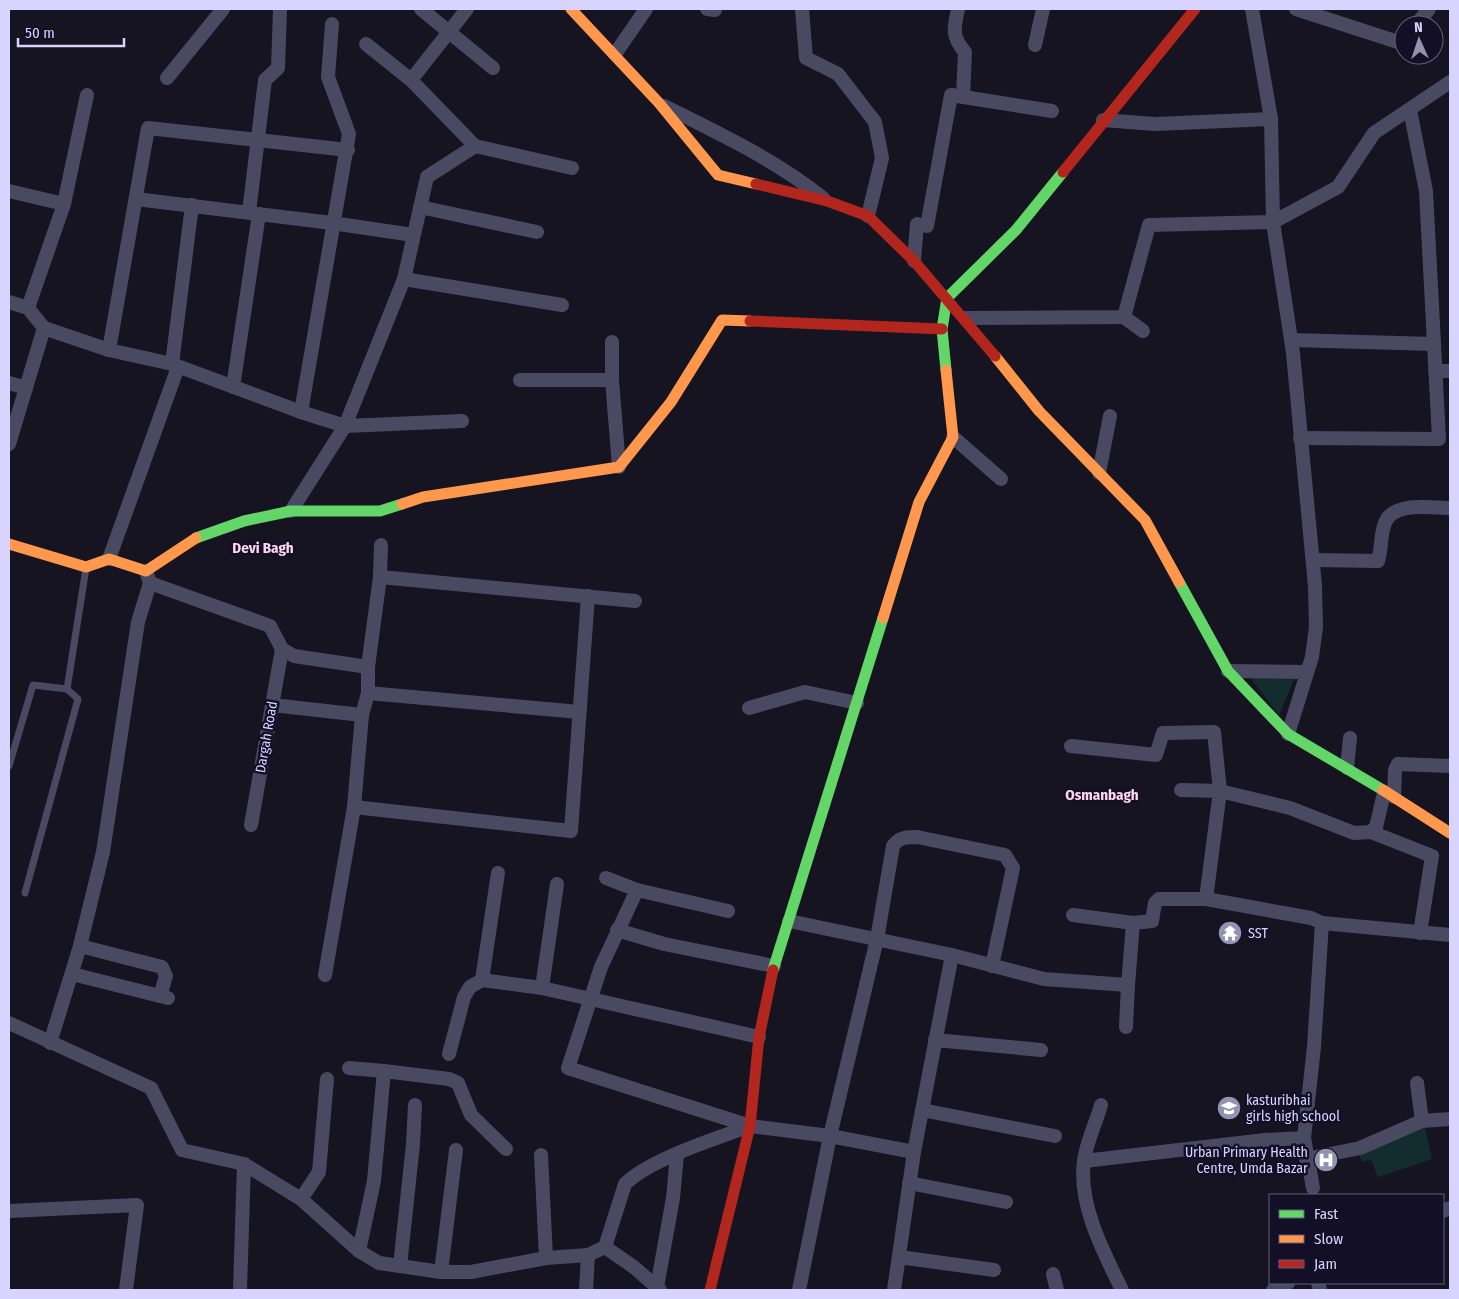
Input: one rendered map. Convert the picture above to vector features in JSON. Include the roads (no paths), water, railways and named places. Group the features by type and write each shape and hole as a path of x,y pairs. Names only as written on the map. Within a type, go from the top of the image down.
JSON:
{"street":[{"path":"167,78 223,9"},
{"path":"233,387 254,213 257,139 265,80 278,68 280,9"},
{"path":"421,9 493,68"},
{"path":"411,80 467,9"},
{"path":"570,9 615,54 659,103 718,175 827,201 868,216 914,261 965,318 1039,411 1145,520 1228,671 1288,734 1348,768 1450,834"},
{"path":"615,54 646,9"},
{"path":"802,9 806,58 838,74 875,122 882,158 868,216"},
{"path":"958,9 954,30 957,42 965,52 963,97"},
{"path":"1035,45 1043,9"},
{"path":"710,1290 750,1126 759,1036 774,966 919,502 953,437 942,329 947,298 1016,230 1103,120 1195,9"},
{"path":"1252,9 1271,119 1273,222 1292,340 1300,438 1314,560 1316,627 1312,657 1305,672 1288,734"},
{"path":"1296,9 1394,40"},
{"path":"301,412 332,223 348,150 349,134 328,77 332,24"},
{"path":"366,44 411,80 475,146 572,168"},
{"path":"1124,317 1149,224 1273,222 1338,187 1374,134 1450,82"},
{"path":"28,308 64,204 87,95"},
{"path":"914,261 917,224 927,226 951,95 1052,111"},
{"path":"659,103 746,147 792,173 827,201"},
{"path":"1300,438 1439,439 1426,192 1410,110"},
{"path":"1103,120 1155,124 1271,119"},
{"path":"109,350 148,128 348,150"},
{"path":"291,511 345,426 404,279 427,177 475,146"},
{"path":"9,191 64,204"},
{"path":"136,199 413,235"},
{"path":"109,559 175,365 192,206"},
{"path":"420,207 537,232"},
{"path":"404,279 562,305"},
{"path":"9,302 28,308 44,328 109,350 175,365 301,412 345,426 462,421"},
{"path":"965,318 1124,317 1143,330"},
{"path":"50,1043 80,946 103,852 138,622 148,577 200,535 244,521 291,511 380,511 424,496 619,466 671,402 722,320 816,322 942,329"},
{"path":"9,444 44,328"},
{"path":"1292,340 1434,344"},
{"path":"612,342 612,380 619,466"},
{"path":"1435,371 1450,371"},
{"path":"520,380 612,380"},
{"path":"9,383 26,388"},
{"path":"1099,473 1110,416"},
{"path":"953,437 1001,479"},
{"path":"1314,560 1378,561 1385,522 1391,514 1407,508 1450,508"},
{"path":"9,544 86,567 109,559 148,577 270,626 282,649 294,656 368,667"},
{"path":"325,975 354,807 362,715 368,693 368,667 380,577 380,545"},
{"path":"380,577 635,601"},
{"path":"354,807 571,831 578,712 588,596"},
{"name":"Dargah Road","path":"251,825 282,649"},
{"path":"1228,671 1305,672"},
{"path":"749,708 805,692 857,703"},
{"path":"368,693 578,712"},
{"path":"272,705 362,715"},
{"path":"1071,746 1156,755 1163,733 1214,732 1220,791 1206,899"},
{"path":"1348,768 1350,738"},
{"path":"1371,832 1376,827 1389,795 1398,764 1450,766"},
{"path":"1181,790 1220,791 1290,808 1354,833 1371,832 1432,856 1420,933"},
{"path":"799,1290 830,1136 877,939 893,846 897,840 904,837 917,837 1005,855 1012,868 992,966"},
{"path":"482,980 498,873"},
{"path":"606,878 637,890 728,911"},
{"path":"542,988 556,884"},
{"path":"637,890 617,930 589,999 568,1068 750,1126 830,1136 914,1152"},
{"path":"1073,915 1133,923 1152,921 1155,902 1160,899 1206,899 1311,918 1322,923 1450,936"},
{"path":"789,921 952,955 1044,979 1128,985"},
{"path":"1126,1028 1133,923"},
{"path":"1312,1188 1304,1138 1314,1047 1322,923"},
{"path":"617,930 664,944 774,966"},
{"path":"72,974 164,997 166,976 162,967 80,946"},
{"path":"894,1290 914,1152 952,955"},
{"path":"449,1054 464,997 470,987 482,980 542,988 759,1036"},
{"path":"9,1023 151,1088 182,1150 244,1164 301,1199 359,1252 379,1263 441,1272 471,1272 546,1258 588,1255 605,1247 625,1184 639,1173 676,1154 750,1126"},
{"path":"936,1040 1041,1050"},
{"path":"349,1068 448,1079 458,1083 471,1115 506,1149"},
{"path":"359,1252 374,1181 384,1071"},
{"path":"301,1199 319,1172 327,1079"},
{"path":"1417,1083 1422,1121"},
{"path":"400,1266 413,1144 415,1105"},
{"path":"1101,1106 1084,1162 1087,1202 1098,1240 1122,1290"},
{"path":"922,1110 1055,1136"},
{"path":"1306,1159 1360,1148 1422,1121 1450,1119"},
{"path":"1084,1162 1265,1140 1304,1138"},
{"path":"441,1272 456,1150"},
{"path":"605,1247 658,1289 673,1198 676,1154"},
{"path":"541,1155 546,1258"},
{"path":"240,1290 244,1164"},
{"path":"910,1183 1006,1202"},
{"path":"9,1211 137,1205 126,1290"},
{"path":"586,1290 588,1255"},
{"path":"899,1257 994,1270"},
{"path":"1054,1274 1057,1290"},
{"path":"1273,1290 1286,1284"}],"lane":[{"path":"67,689 86,567"},
{"path":"9,766 33,685 67,689 78,699 25,893"}],"place":[{"name":"SST","path":"1230,933"},
{"name":"kasturibhai girls high school","path":"1229,1108"},
{"name":"Urban Primary Health Centre, Umda Bazar","path":"1326,1160"}],"district":[{"name":"Devi Bagh","path":"263,548"},
{"name":"Osmanbagh","path":"1102,795"}]}
